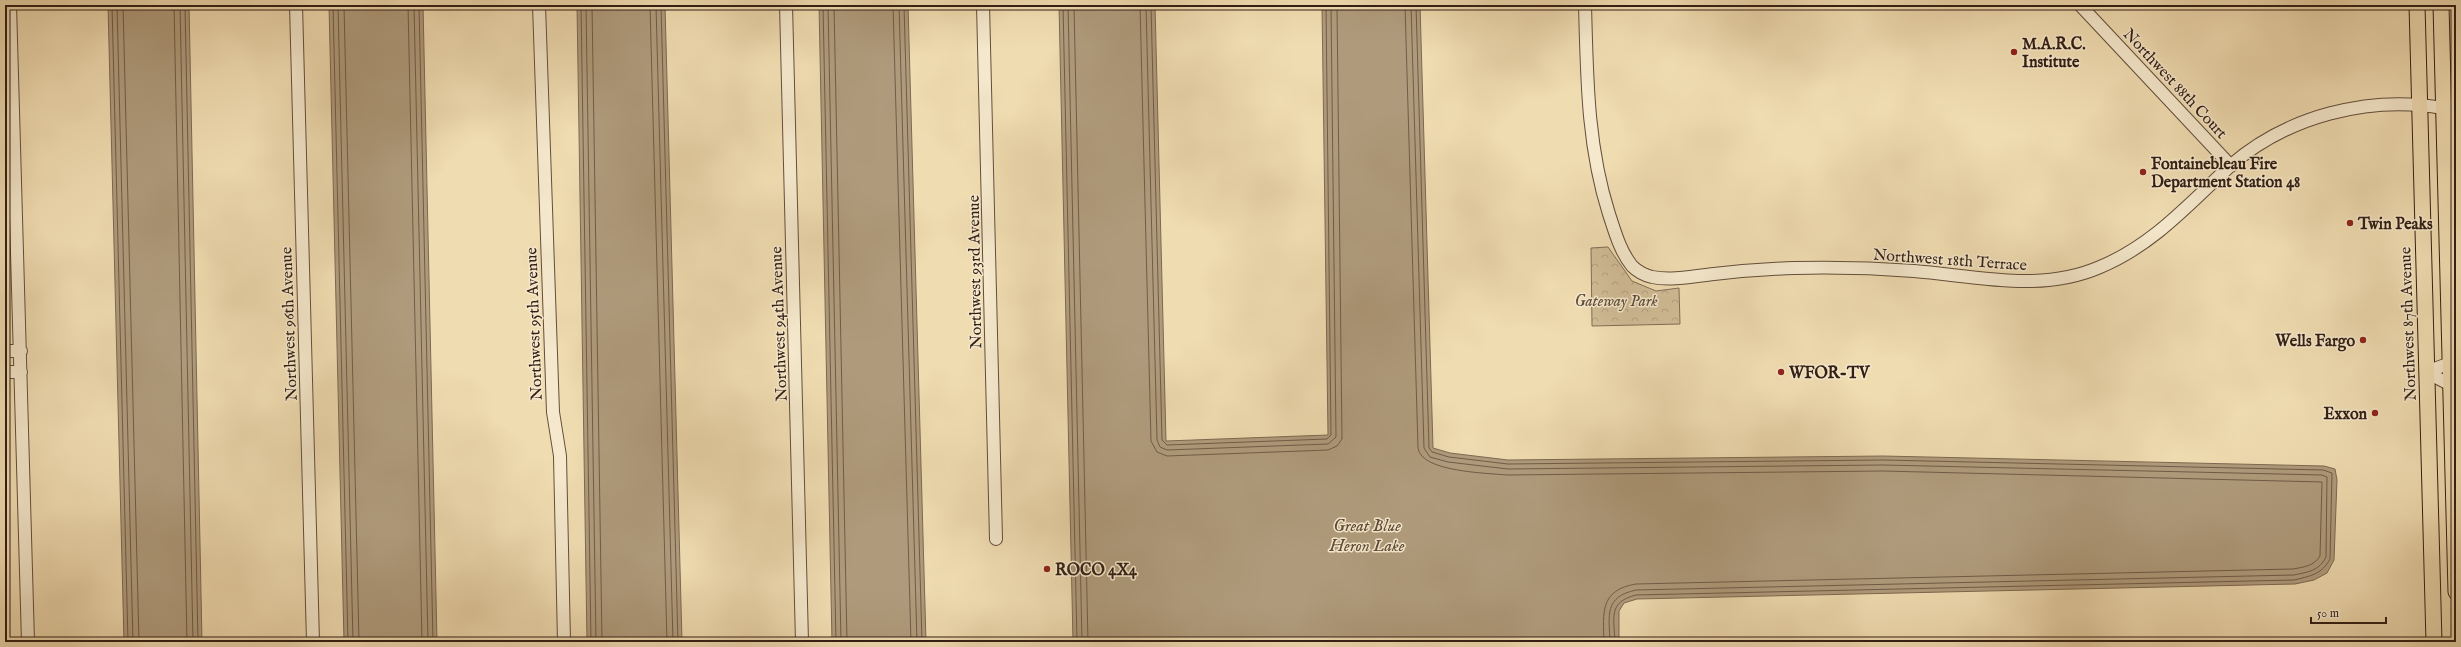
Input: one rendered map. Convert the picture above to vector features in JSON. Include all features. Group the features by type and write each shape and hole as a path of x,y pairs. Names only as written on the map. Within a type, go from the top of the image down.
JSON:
{"main road":[{"name":"Northwest 87th Avenue","path":"2417,5 2434,642"},
{"path":"2441,5 2443,101 2454,386 2456,592"}],"street":[{"path":"10,5 21,351 28,642"},
{"name":"Northwest 96th Avenue","path":"296,5 313,642"},
{"name":"Northwest 95th Avenue","path":"539,5 553,412 560,456 564,642"},
{"name":"Northwest 94th Avenue","path":"786,5 802,642"},
{"name":"Northwest 93rd Avenue","path":"983,5 996,539"},
{"name":"Northwest 18th Terrace","path":"1585,5 1588,100 1597,171 1622,250 1632,265 1642,274 1671,278 1764,270 1838,268 1914,271 2004,281 2062,278 2101,267 2143,244 2169,224 2231,166 2270,137 2310,119 2356,108 2443,101"},
{"name":"Northwest 88th Court","path":"2080,5 2231,166"},
{"path":"5,351 21,351"},
{"path":"2426,372 2453,362"},
{"path":"5,372 21,372"},
{"path":"2426,372 2454,386"}],"green space":[{"name":"Gateway Park","path":"1608,247 1632,281 1656,291 1679,288 1680,324 1592,326 1591,248"}],"water":[{"path":"108,5 189,5 202,642 124,642"},
{"path":"329,5 423,5 437,642 344,642"},
{"path":"577,5 665,5 682,642 587,642"},
{"path":"819,5 908,5 926,642 832,642"},
{"name":"Great Blue Heron Lake","path":"1059,5 1155,5 1166,441 1328,435 1322,5 1420,5 1433,448 1450,453 1508,460 1883,456 2324,466 2335,469 2337,480 2334,560 2327,573 2314,580 2295,584 1637,599 1624,603 1619,611 1619,642 1073,642"}],"place":[{"name":"M.A.R.C. Institute","path":"2014,52"},
{"name":"Fontainebleau Fire Department Station 48","path":"2143,172"},
{"name":"Twin Peaks","path":"2350,223"},
{"name":"Wells Fargo","path":"2363,340"},
{"name":"WFOR-TV","path":"1781,372"},
{"name":"Exxon","path":"2375,413"},
{"name":"ROCO 4X4","path":"1047,569"}]}
